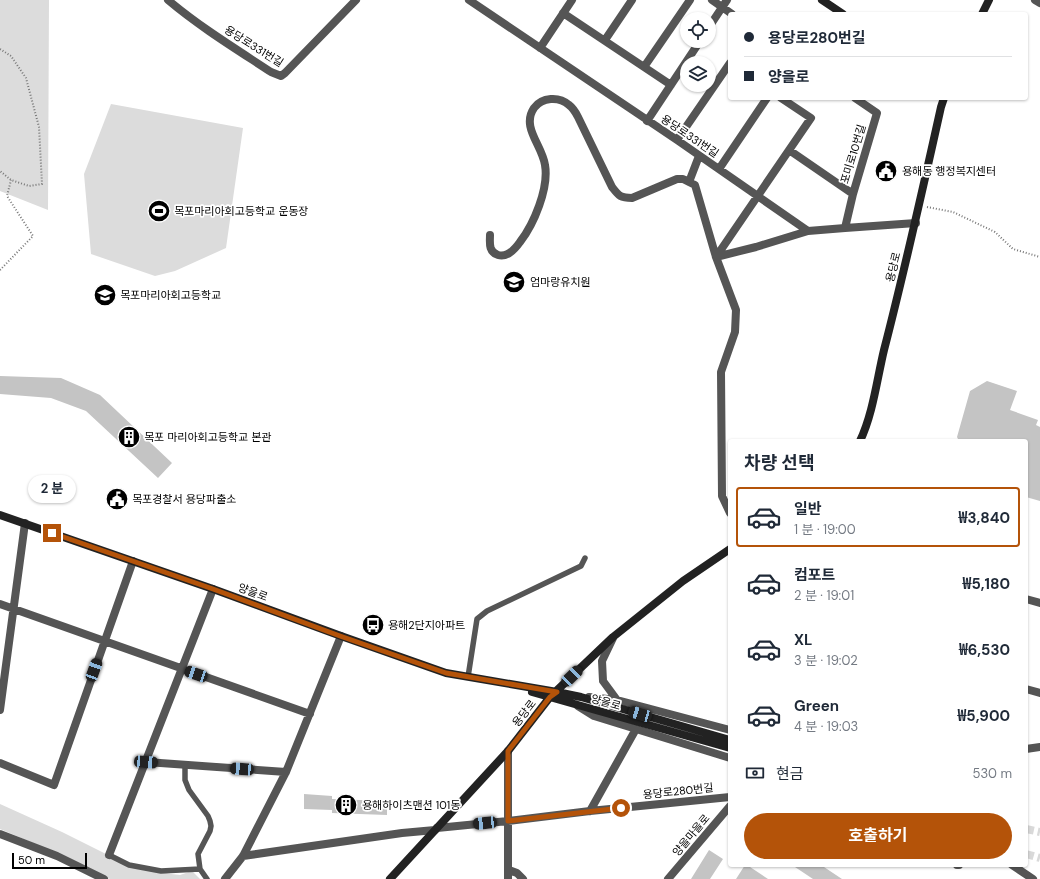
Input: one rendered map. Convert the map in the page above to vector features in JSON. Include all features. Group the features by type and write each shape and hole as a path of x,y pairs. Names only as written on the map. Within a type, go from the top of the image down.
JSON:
{"street":[{"name":"용당로331번길","path":"168,0 182,12 226,42 271,72 281,76 286,73 356,0"},
{"name":"용당로331번길","path":"469,0 677,140 808,231"},
{"path":"540,48 572,0"},
{"path":"605,40 632,0"},
{"path":"644,67 690,0"},
{"path":"712,0 725,4 716,17"},
{"path":"822,0 840,12"},
{"path":"983,12 989,0"},
{"path":"1035,0 1040,3"},
{"path":"563,13 671,85"},
{"path":"647,121 695,48"},
{"path":"677,140 728,66"},
{"path":"490,234 490,248 493,252 498,255 507,255 517,247 524,238 536,214 543,190 546,172 543,159 531,132 530,118 537,104 546,99 564,102 572,108 612,187 619,196 624,198 632,198 677,179 683,179 695,185 716,257 736,310 735,332 721,372 722,496 728,509"},
{"path":"719,169 766,100"},
{"path":"716,257 811,118 784,100"},
{"name":"포미로10번길","path":"845,228 853,194 877,113 858,100"},
{"name":"용당로","path":"861,439 868,420 916,223 943,100"},
{"path":"789,150 853,194"},
{"path":"689,182 699,156"},
{"path":"716,257 756,247 808,231 916,223"},
{"name":"양을로","path":"0,515 133,560 446,673 500,682 554,694 581,696 728,739"},
{"path":"0,710 25,523"},
{"name":"용당로","path":"390,879 508,751 554,694 613,637 683,581 728,550"},
{"path":"0,763 54,785 133,560"},
{"path":"109,856 213,589"},
{"path":"1028,600 1040,603"},
{"path":"0,604 310,714"},
{"path":"225,879 243,856 286,772 340,636"},
{"path":"613,637 602,661 603,681 617,700"},
{"path":"1028,690 1040,693"},
{"name":"양을로","path":"554,694 576,704 728,747"},
{"path":"581,696 617,700 728,729"},
{"path":"576,704 594,716 728,757"},
{"path":"590,810 636,730"},
{"path":"1028,749 1040,747"},
{"path":"508,751 508,879"},
{"path":"146,762 286,772"},
{"name":"용당로280번길","path":"243,856 402,833 590,810 728,797"},
{"name":"양을마을로","path":"668,879 728,808"},
{"path":"0,834 57,856 104,879"},
{"path":"1015,867 1033,879"},
{"path":"509,870 523,879"}],"lane":[{"path":"468,677 477,619 487,611 581,566 585,558"},
{"path":"185,765 185,780 189,790 208,816 211,826 198,854 200,869 207,879"},
{"path":"109,856 129,864 161,871 200,869"}],"path":[{"path":"0,49 11,56 26,78 40,127 42,184 29,186 11,180 0,171"},
{"path":"0,270 33,236 6,196 11,180"},
{"path":"920,205 953,212 995,232 1013,250 1040,257"}],"shaded area":[{"path":"0,0 49,0 48,210 0,191"},
{"name":"목포마리아회고등학교 운동장","path":"111,104 243,128 226,248 175,271 155,276 91,254 84,174"},
{"path":"0,804 62,832 130,866 180,875 192,871 200,879 110,879 64,856 0,829"}],"building":[{"name":"목포 마리아회고등학교 본관","path":"0,376 61,378 100,395 172,463 158,478 86,411 51,398 0,394"},
{"path":"987,381 1017,391 1010,410 1038,420 1036,425 1040,427 1040,501 1028,498 1028,439 958,439 957,437 970,391"},
{"name":"용해하이츠맨션 101동","path":"304,794 332,796 332,799 387,801 387,815 332,813 332,810 304,809"},
{"path":"709,850 723,859 710,879 691,879"},
{"path":"744,867 750,867 768,879 736,879"},
{"path":"795,867 824,867 842,879 813,879"}],"tunnel":[{"path":"1028,829 1040,832"},
{"path":"1028,855 1040,858"}],"place":[{"name":"용해동 행정복지센터","path":"886,171"},
{"name":"목포마리아회고등학교 운동장","path":"159,211"},
{"name":"엄마랑유치원","path":"514,282"},
{"name":"목포마리아회고등학교","path":"105,295"},
{"name":"목포 마리아회고등학교 본관","path":"129,437"},
{"name":"목포경찰서 용당파출소","path":"117,499"},
{"name":"용해2단지아파트","path":"373,625"},
{"name":"용해하이츠맨션 101동","path":"346,805"}],"route":[{"path":"52,533 133,560 446,673 557,692 550,697 508,751 508,821 590,810 621,808"}]}
